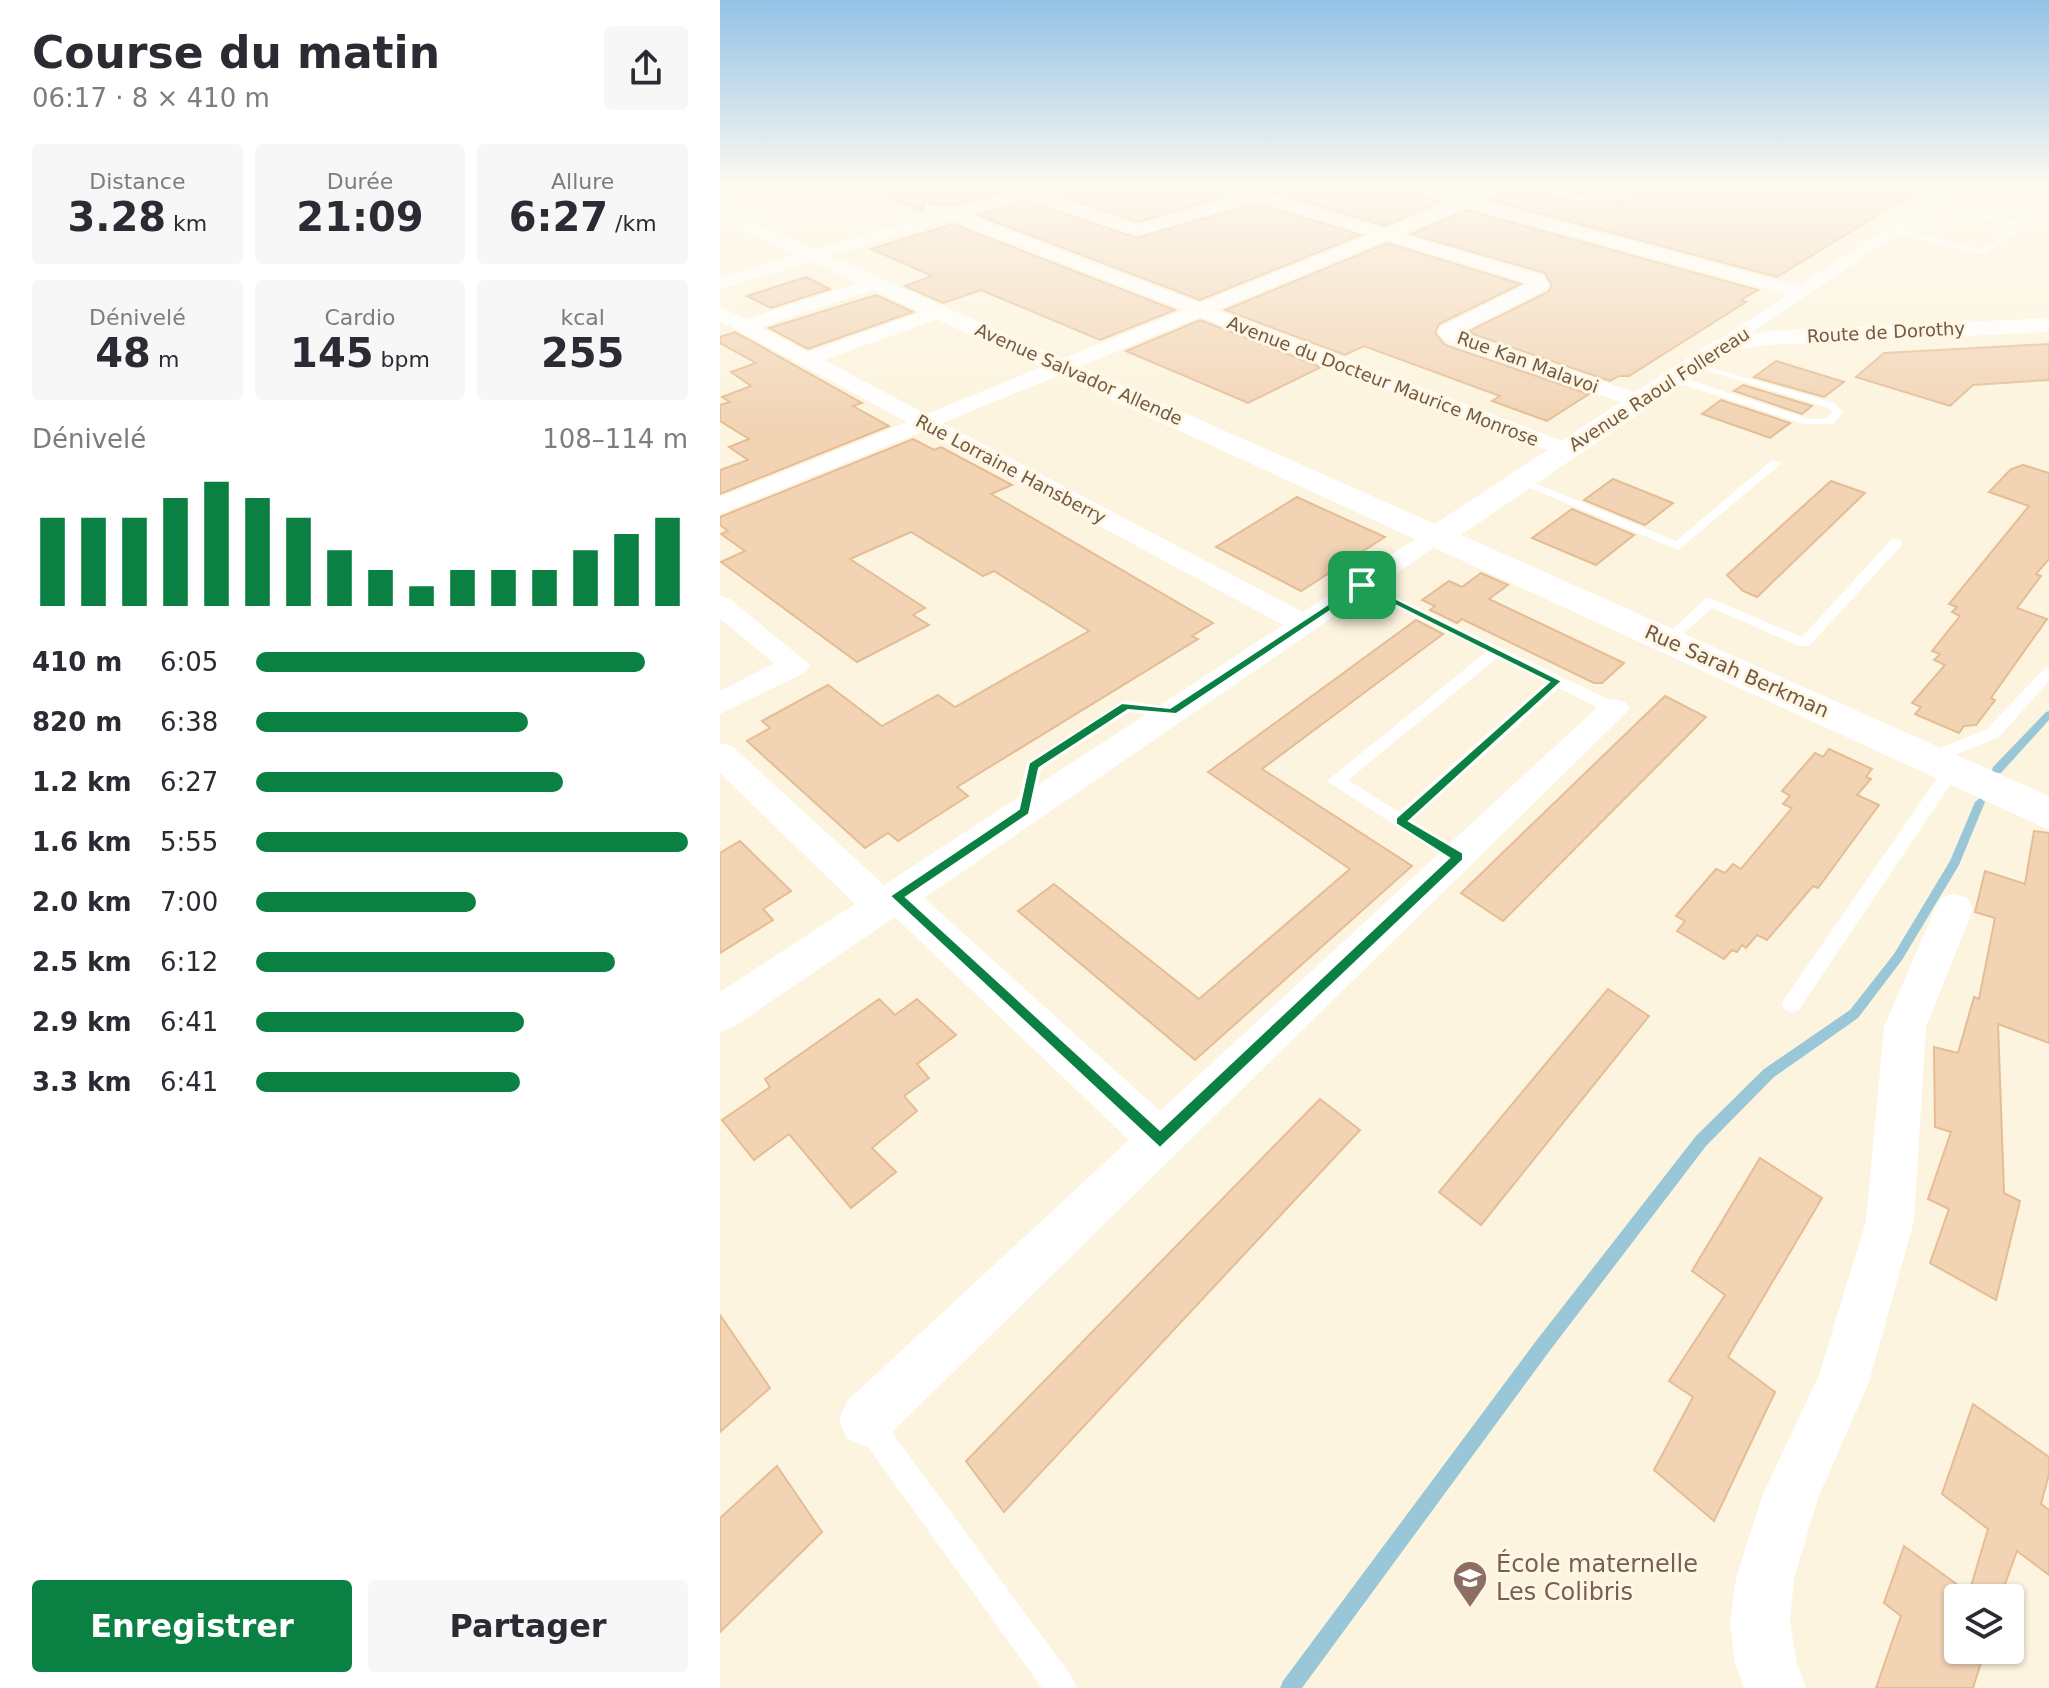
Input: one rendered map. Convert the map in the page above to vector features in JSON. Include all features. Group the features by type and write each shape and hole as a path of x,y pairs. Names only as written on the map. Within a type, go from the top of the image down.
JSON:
{"main road":[{"name":"Avenue Salvador Allende","path":"836,265 1438,536"},
{"path":"1761,322 1768,330 1790,338"},
{"name":"Route de Dorothy","path":"1724,345 1790,338 2049,325"},
{"name":"Avenue Raoul Follereau","path":"1438,536 1724,345"},
{"name":"Rue Sarah Berkman","path":"1438,536 1941,764 2044,805"}],"street":[{"path":"720,283 768,265"},
{"name":"Avenue du Docteur Maurice Monrose","path":"1081,265 1565,450"},
{"path":"720,506 1309,265"},
{"name":"Rue Kan Malavoi","path":"1483,265 1541,283 1453,326 1447,331 1453,338 1638,401"},
{"path":"1697,265 1802,293"},
{"name":"Avenue Raoul Follereau","path":"1724,345 1845,265"},
{"path":"745,326 876,283"},
{"path":"807,306 868,337"},
{"path":"807,359 940,312"},
{"name":"Rue Lorraine Hansberry","path":"720,313 1303,624"},
{"path":"720,1014 1438,536"},
{"path":"720,605 795,665 720,704"},
{"path":"866,1420 1614,709"},
{"path":"720,754 1160,1140"},
{"path":"1775,1688 1766,1663 1760,1622 1765,1578 1791,1494 1843,1382 1890,1221 1905,1027 1954,909"}],"lane":[{"path":"1685,371 1830,405 1838,412 1829,422 1808,422 1685,371"},
{"path":"1519,481 1678,546 1776,463"},
{"path":"1668,640 1710,602 1804,643 1896,543"},
{"path":"1362,585 1614,709"},
{"path":"1458,857 1336,781 1496,651"},
{"path":"1792,1004 1941,764 1993,733 2049,672"},
{"path":"1400,821 1557,681"},
{"path":"866,1420 1061,1688"}],"building":[{"path":"907,265 1058,265 1175,310 1100,340 981,290 943,303 905,286 932,276"},
{"path":"1108,265 1287,265 1200,300"},
{"path":"1334,265 1458,265 1521,284 1439,324 1435,333 1445,345 1589,394 1547,421 1492,401 1500,396 1364,346 1345,355 1225,310"},
{"path":"1517,265 1666,265 1758,290 1741,300 1746,302 1629,376 1619,376 1610,381 1467,332 1548,292 1552,286 1545,273"},
{"path":"1731,265 1797,265 1777,277"},
{"path":"806,277 830,289 771,308 747,296"},
{"path":"876,295 913,312 808,349 769,328"},
{"path":"1200,320 1321,367 1248,403 1126,351"},
{"path":"735,332 862,403 853,406 889,426 720,494 720,470 748,460 729,447 749,439 720,421 720,405 730,402 722,397 751,386 731,372 756,363 720,343 720,337"},
{"path":"2049,344 2049,380 1973,385 1950,406 1856,377 1884,353"},
{"path":"1776,361 1844,382 1824,397 1754,377"},
{"path":"1743,385 1812,406 1802,414 1734,391"},
{"path":"1721,400 1790,423 1770,438 1702,414"},
{"path":"913,439 934,450 941,447 1012,485 991,494 1213,623 1192,636 1198,639 957,787 968,796 898,841 888,833 865,848 747,741 770,728 762,721 828,685 882,726 938,695 955,707 1089,631 994,571 983,576 911,532 850,559 925,608 913,615 929,625 857,662 721,562 745,551 721,534 728,531 720,525 720,517"},
{"path":"2023,465 2049,473 2049,559 2036,574 2041,576 2017,608 2047,619 1991,698 1995,700 1976,725 1964,726 1959,733 1915,714 1921,707 1912,703 1945,665 1934,660 1940,654 1932,651 1960,616 1952,612 1957,607 1949,604 2029,506 1989,492 2011,469"},
{"path":"1613,479 1673,503 1645,525 1584,500"},
{"path":"1831,481 1865,493 1757,597 1743,591 1727,575"},
{"path":"1297,497 1385,537 1301,591 1216,547"},
{"path":"1572,509 1634,535 1596,565 1532,538"},
{"path":"1481,573 1508,585 1489,599 1624,663 1602,683 1594,683 1462,619 1457,623 1430,610 1435,606 1422,600 1449,581 1462,587"},
{"path":"1416,620 1443,634 1262,769 1412,866 1195,1060 1018,911 1054,884 1199,999 1350,869 1208,772"},
{"path":"1665,696 1706,717 1503,921 1461,893"},
{"path":"1829,749 1872,769 1866,777 1871,779 1857,795 1879,805 1818,888 1813,886 1767,940 1757,935 1746,948 1742,945 1737,952 1732,950 1724,959 1677,931 1685,921 1676,916 1716,869 1725,873 1733,864 1741,869 1792,808 1783,804 1790,796 1782,791 1815,753 1823,757"},
{"path":"2034,831 2049,833 2049,1043 1998,1024 2004,1193 2020,1201 1996,1300 1930,1263 1949,1209 1928,1199 1951,1132 1935,1127 1934,1047 1958,1053 1974,997 1979,999 1995,918 1975,912 1985,871 2025,884"},
{"path":"740,841 791,891 763,909 773,920 720,953 720,853"},
{"path":"1608,989 1649,1016 1481,1225 1439,1192"},
{"path":"879,999 895,1015 917,999 956,1035 917,1064 929,1078 904,1096 917,1111 872,1148 896,1172 851,1208 789,1134 754,1160 722,1120 770,1087 765,1079"},
{"path":"1320,1099 1360,1130 1004,1512 966,1461"},
{"path":"1760,1158 1822,1198 1728,1357 1775,1392 1714,1521 1654,1470 1693,1397 1669,1381 1725,1295 1692,1271"},
{"path":"720,1315 770,1388 720,1432"},
{"path":"1973,1404 2049,1457 2049,1474 2041,1504 2049,1510 2049,1575 2017,1551 2005,1584 1972,1584 1988,1529 1942,1494"},
{"path":"777,1466 822,1532 720,1632 720,1518"},
{"path":"1904,1546 1957,1584 1944,1584 1944,1664 1981,1664 1973,1688 1876,1688 1901,1616 1884,1603"}],"waterway":[{"path":"1997,770 2049,714"},
{"path":"1290,1688 1542,1347 1701,1141 1769,1073 1854,1014 1898,957 1955,862 1980,802"}],"place":[{"name":"École maternelle Les Colibris","path":"1470,1609"}],"route":[{"path":"1362,585 1557,681 1400,821 1458,857 1160,1140 897,896 1025,811 1033,766 1126,706 1172,712 1362,585"}]}
